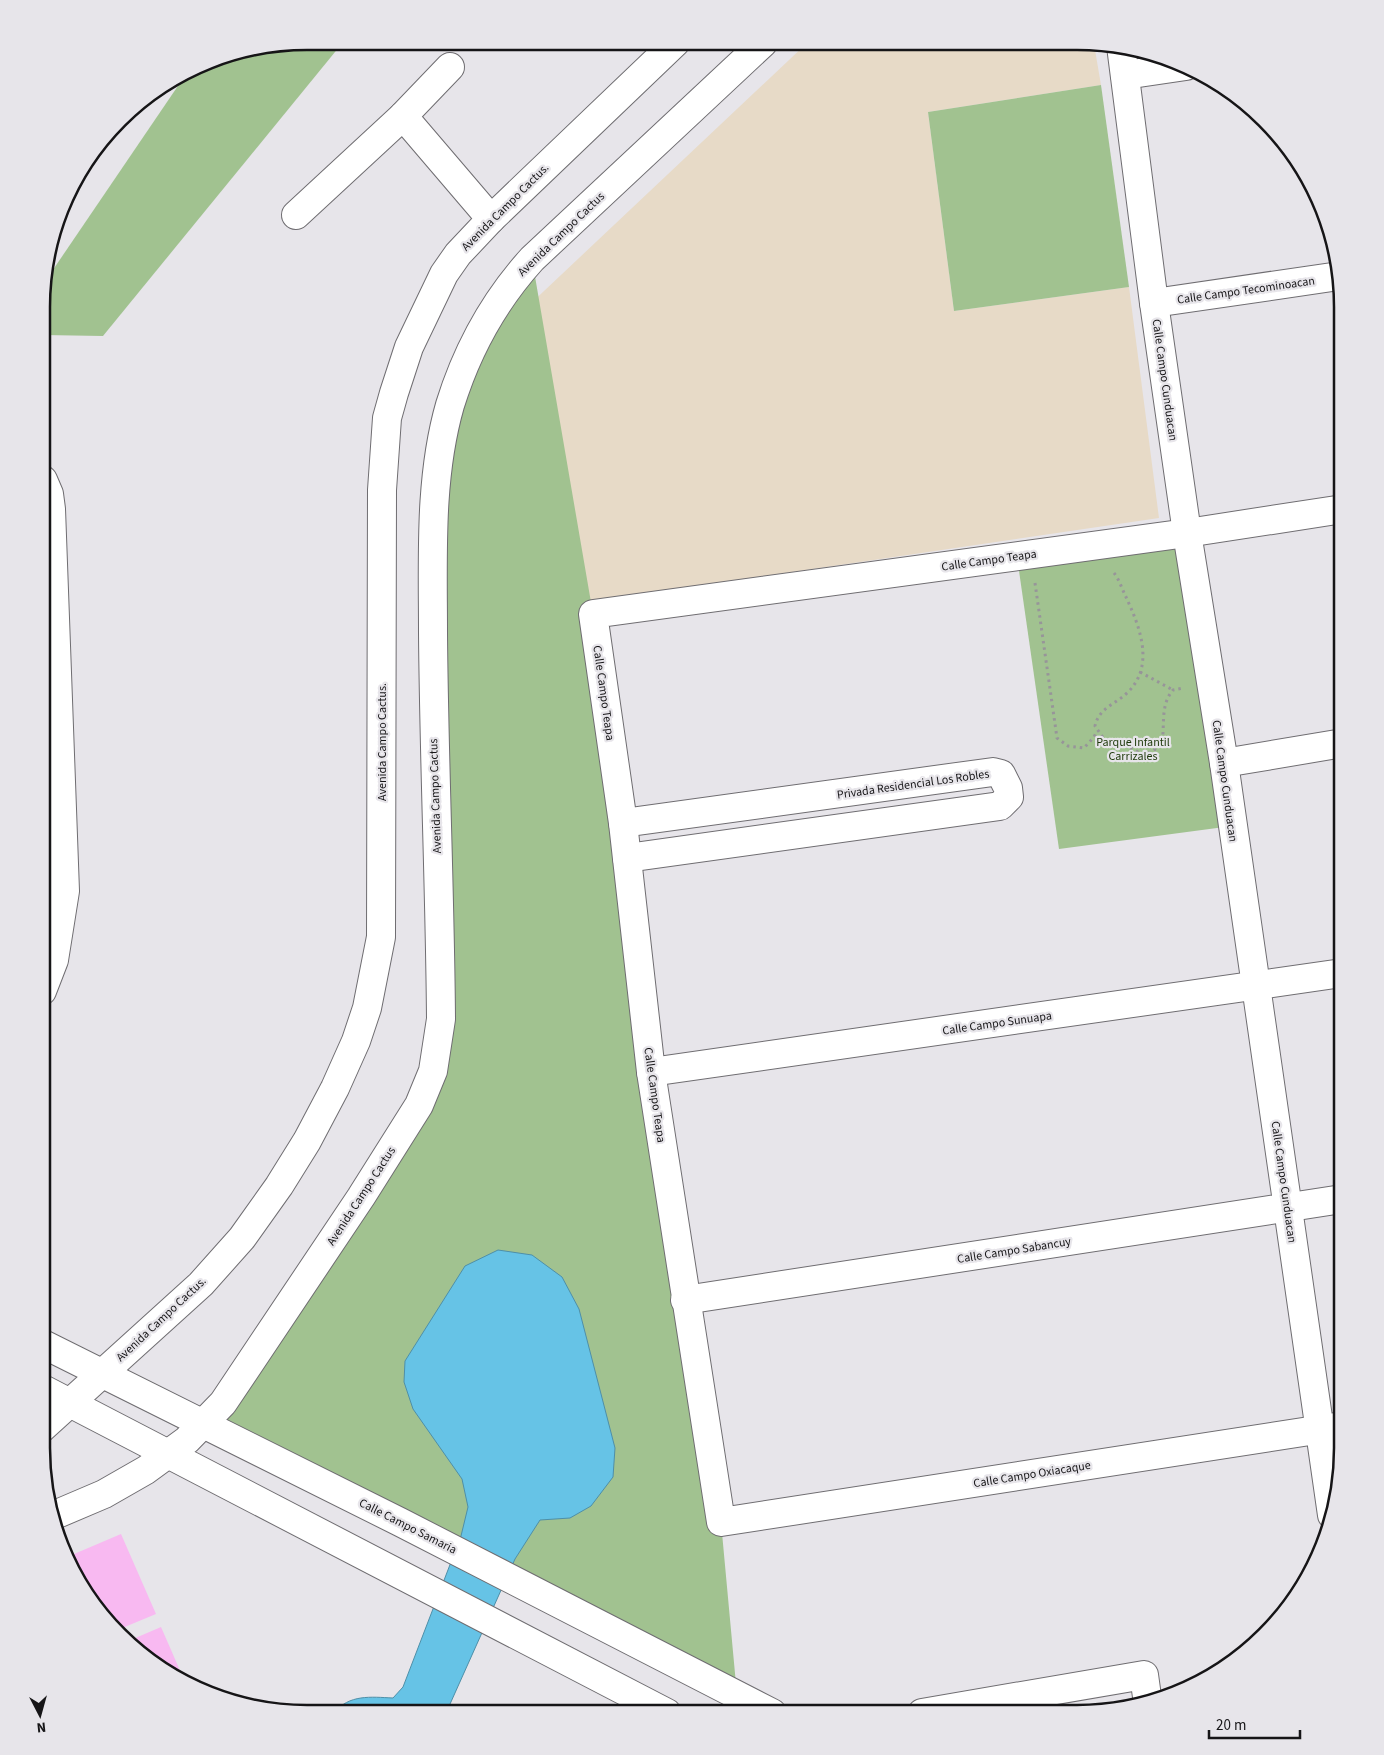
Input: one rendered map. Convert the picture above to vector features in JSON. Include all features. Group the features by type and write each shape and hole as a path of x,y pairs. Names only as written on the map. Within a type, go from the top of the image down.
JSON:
{"street":[{"name":"Avenida Campo Cactus.","path":"50,1421 183,1301 242,1238 279,1186 307,1141 335,1088 356,1041 367,1008 376,967 381,920 382,490 387,418 409,348 444,274 458,254 491,218 668,50"},
{"name":"Avenida Campo Cactus","path":"59,1513 127,1482 168,1454 204,1424 223,1402 253,1360 415,1111 433,1071 441,1019 434,750 433,523 442,442 450,406 471,350 490,314 509,285 532,259 754,50"},
{"name":"Calle Campo Cunduacan","path":"1123,54 1154,303 1187,533 1224,763 1254,986 1288,1207 1331,1428 1332,1484"},
{"path":"296,215 403,116 450,67"},
{"path":"1126,75 1171,68"},
{"path":"403,116 491,218"},
{"name":"Calle Campo Tecominoacan","path":"1154,303 1332,277"},
{"path":"50,502 64,891 56,954 50,974"},
{"name":"Calle Campo Teapa","path":"721,1522 651,1072 623,823 593,614 1187,533 1334,510"},
{"path":"1224,763 1334,744"},
{"name":"Privada Residencial Los Robles","path":"623,823 993,772 1001,774 1008,788 1008,797 1000,806 627,858"},
{"name":"Calle Campo Sunuapa","path":"651,1072 1334,974"},
{"name":"Calle Campo Sabancuy","path":"685,1300 1334,1201"},
{"name":"Calle Campo Samaria","path":"50,1347 400,1522 756,1705"},
{"path":"50,1392 652,1705"},
{"name":"Calle Campo Oxiacaque","path":"721,1522 1331,1428"},
{"path":"969,1705 1144,1675 1147,1695"}],"path":[{"path":"1109,570 1115,574 1137,621 1144,662 1130,691 1101,712 1095,726 1104,739 1122,742 1145,754 1152,752 1162,743 1163,712 1168,695 1173,690 1211,684"},
{"path":"1036,579 1034,584 1057,738 1068,746 1084,748 1097,731"},
{"path":"1140,672 1173,690"}],"shaded area":[{"path":"800,50 1095,51 1101,85 928,112 954,311 1129,287 1159,518 581,603 526,308"}],"green space":[{"path":"337,50 103,336 50,335 52,271 180,83 224,64 257,55 273,52"},
{"path":"1101,85 1129,287 954,311 928,112"},
{"path":"532,259 593,614 721,1522 737,1695 204,1424 426,1090 433,578 450,406"},
{"name":"Parque Infantil Carrizales","path":"1187,533 1232,826 1059,849 1017,557"}],"water":[{"path":"498,1250 532,1255 562,1277 579,1309 615,1448 613,1477 591,1506 570,1518 540,1520 515,1559 450,1705 342,1705 346,1702 361,1698 393,1698 403,1687 461,1536 468,1507 462,1479 413,1409 404,1382 405,1361 465,1266"}],"building":[{"path":"121,1534 156,1614 123,1628 93,1591 73,1554"},
{"path":"161,1627 181,1673 150,1652 134,1638"}]}
